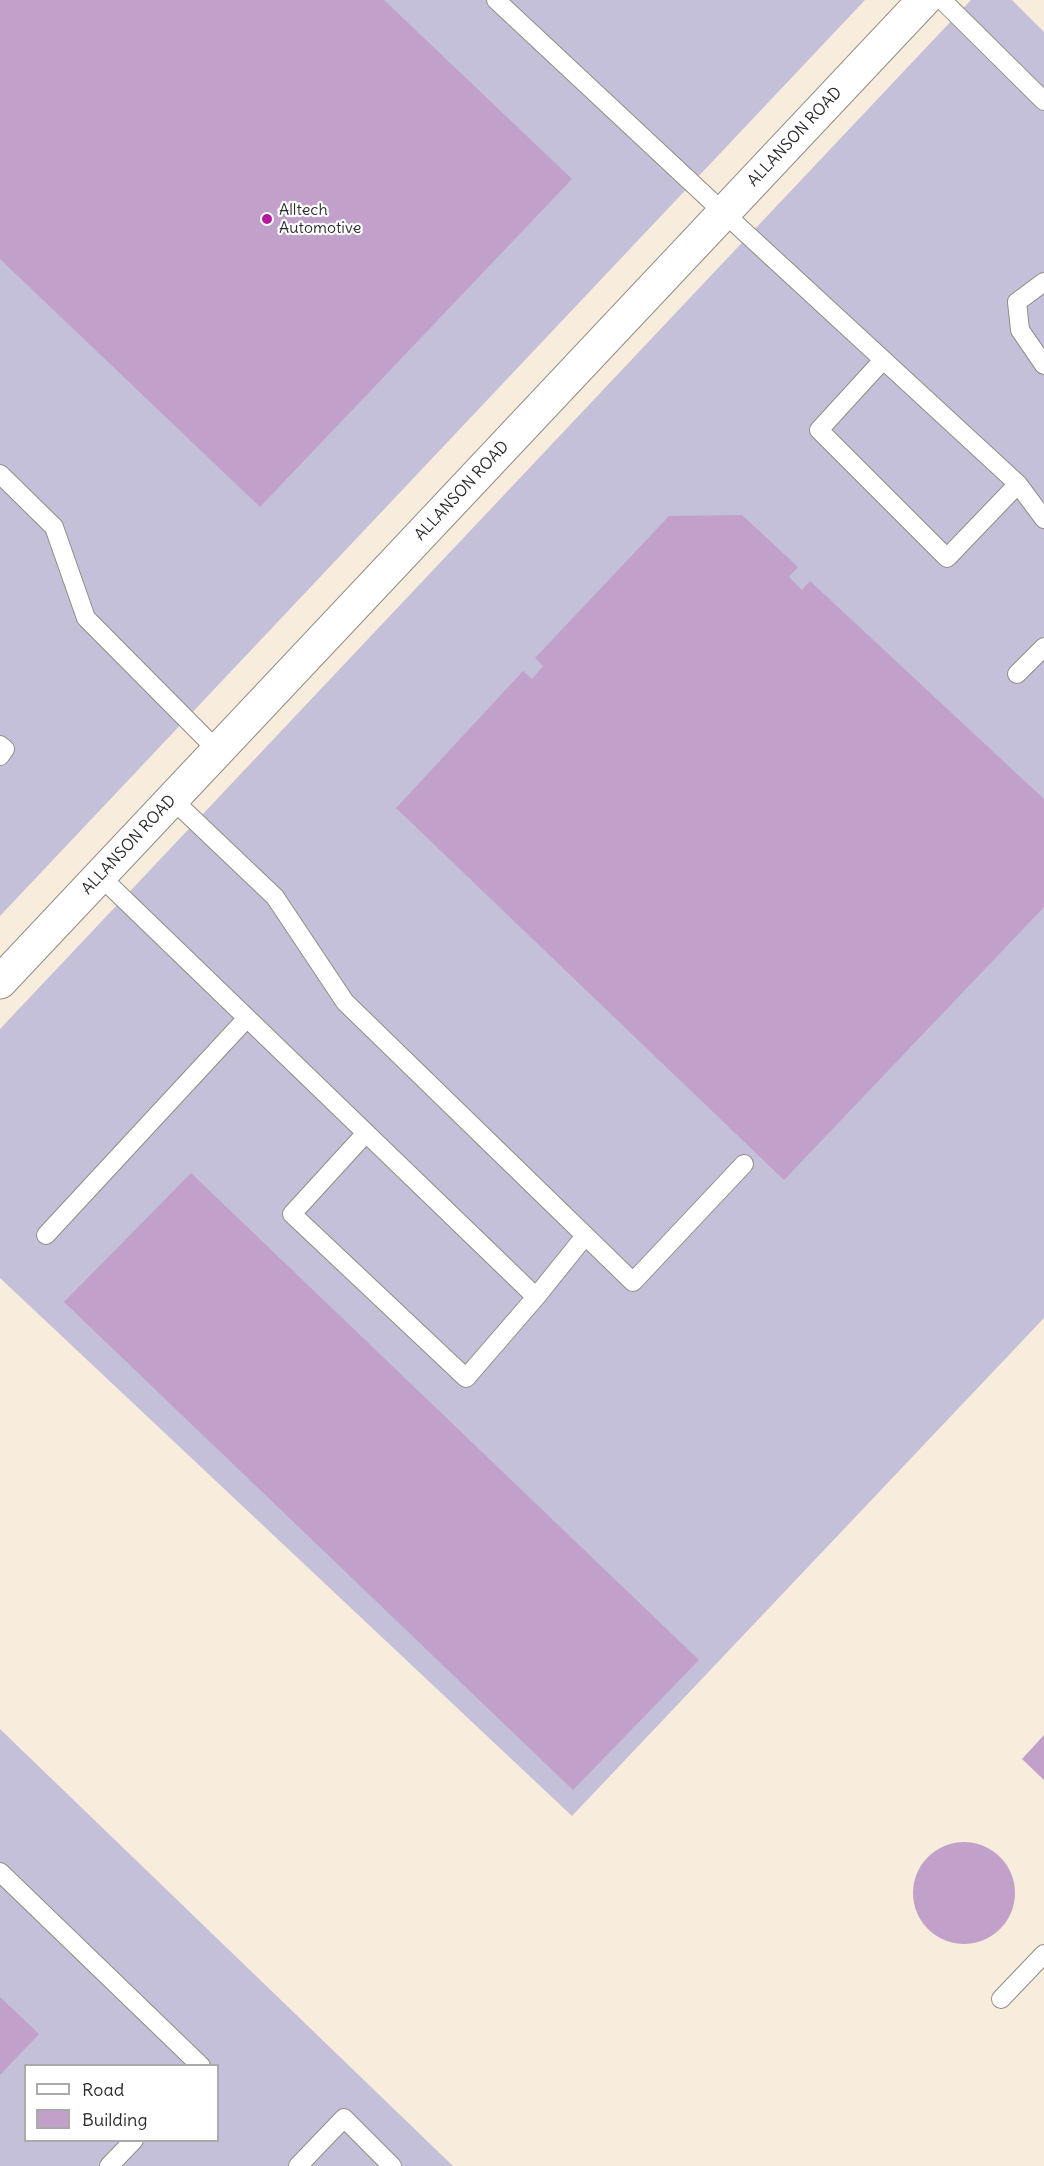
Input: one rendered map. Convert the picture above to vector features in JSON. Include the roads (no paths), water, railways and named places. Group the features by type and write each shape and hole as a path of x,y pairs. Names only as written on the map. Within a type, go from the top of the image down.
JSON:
{"street":[{"name":"ALLANSON ROAD","path":"4,971 100,876 924,0"}],"lane":[{"path":"496,0 723,213 1018,484 1044,519"},
{"path":"942,0 1044,101"},
{"path":"1044,282 1017,302 1020,330 1044,365"},
{"path":"883,360 819,430 947,558 1018,484"},
{"path":"0,474 54,527 86,618 218,751"},
{"path":"1017,674 1044,647"},
{"path":"0,745 4,749 0,756"},
{"path":"172,799 275,897 345,1002 633,1282 744,1164"},
{"path":"100,876 536,1297"},
{"path":"46,1235 247,1018"},
{"path":"366,1133 292,1214 466,1378 585,1236"},
{"path":"0,1872 199,2064"},
{"path":"1001,1999 1044,1954"},
{"path":"298,2166 344,2118 392,2166"},
{"path":"109,2166 132,2142"}],"place":[{"name":"Alltech Automotive","path":"267,219"}]}
